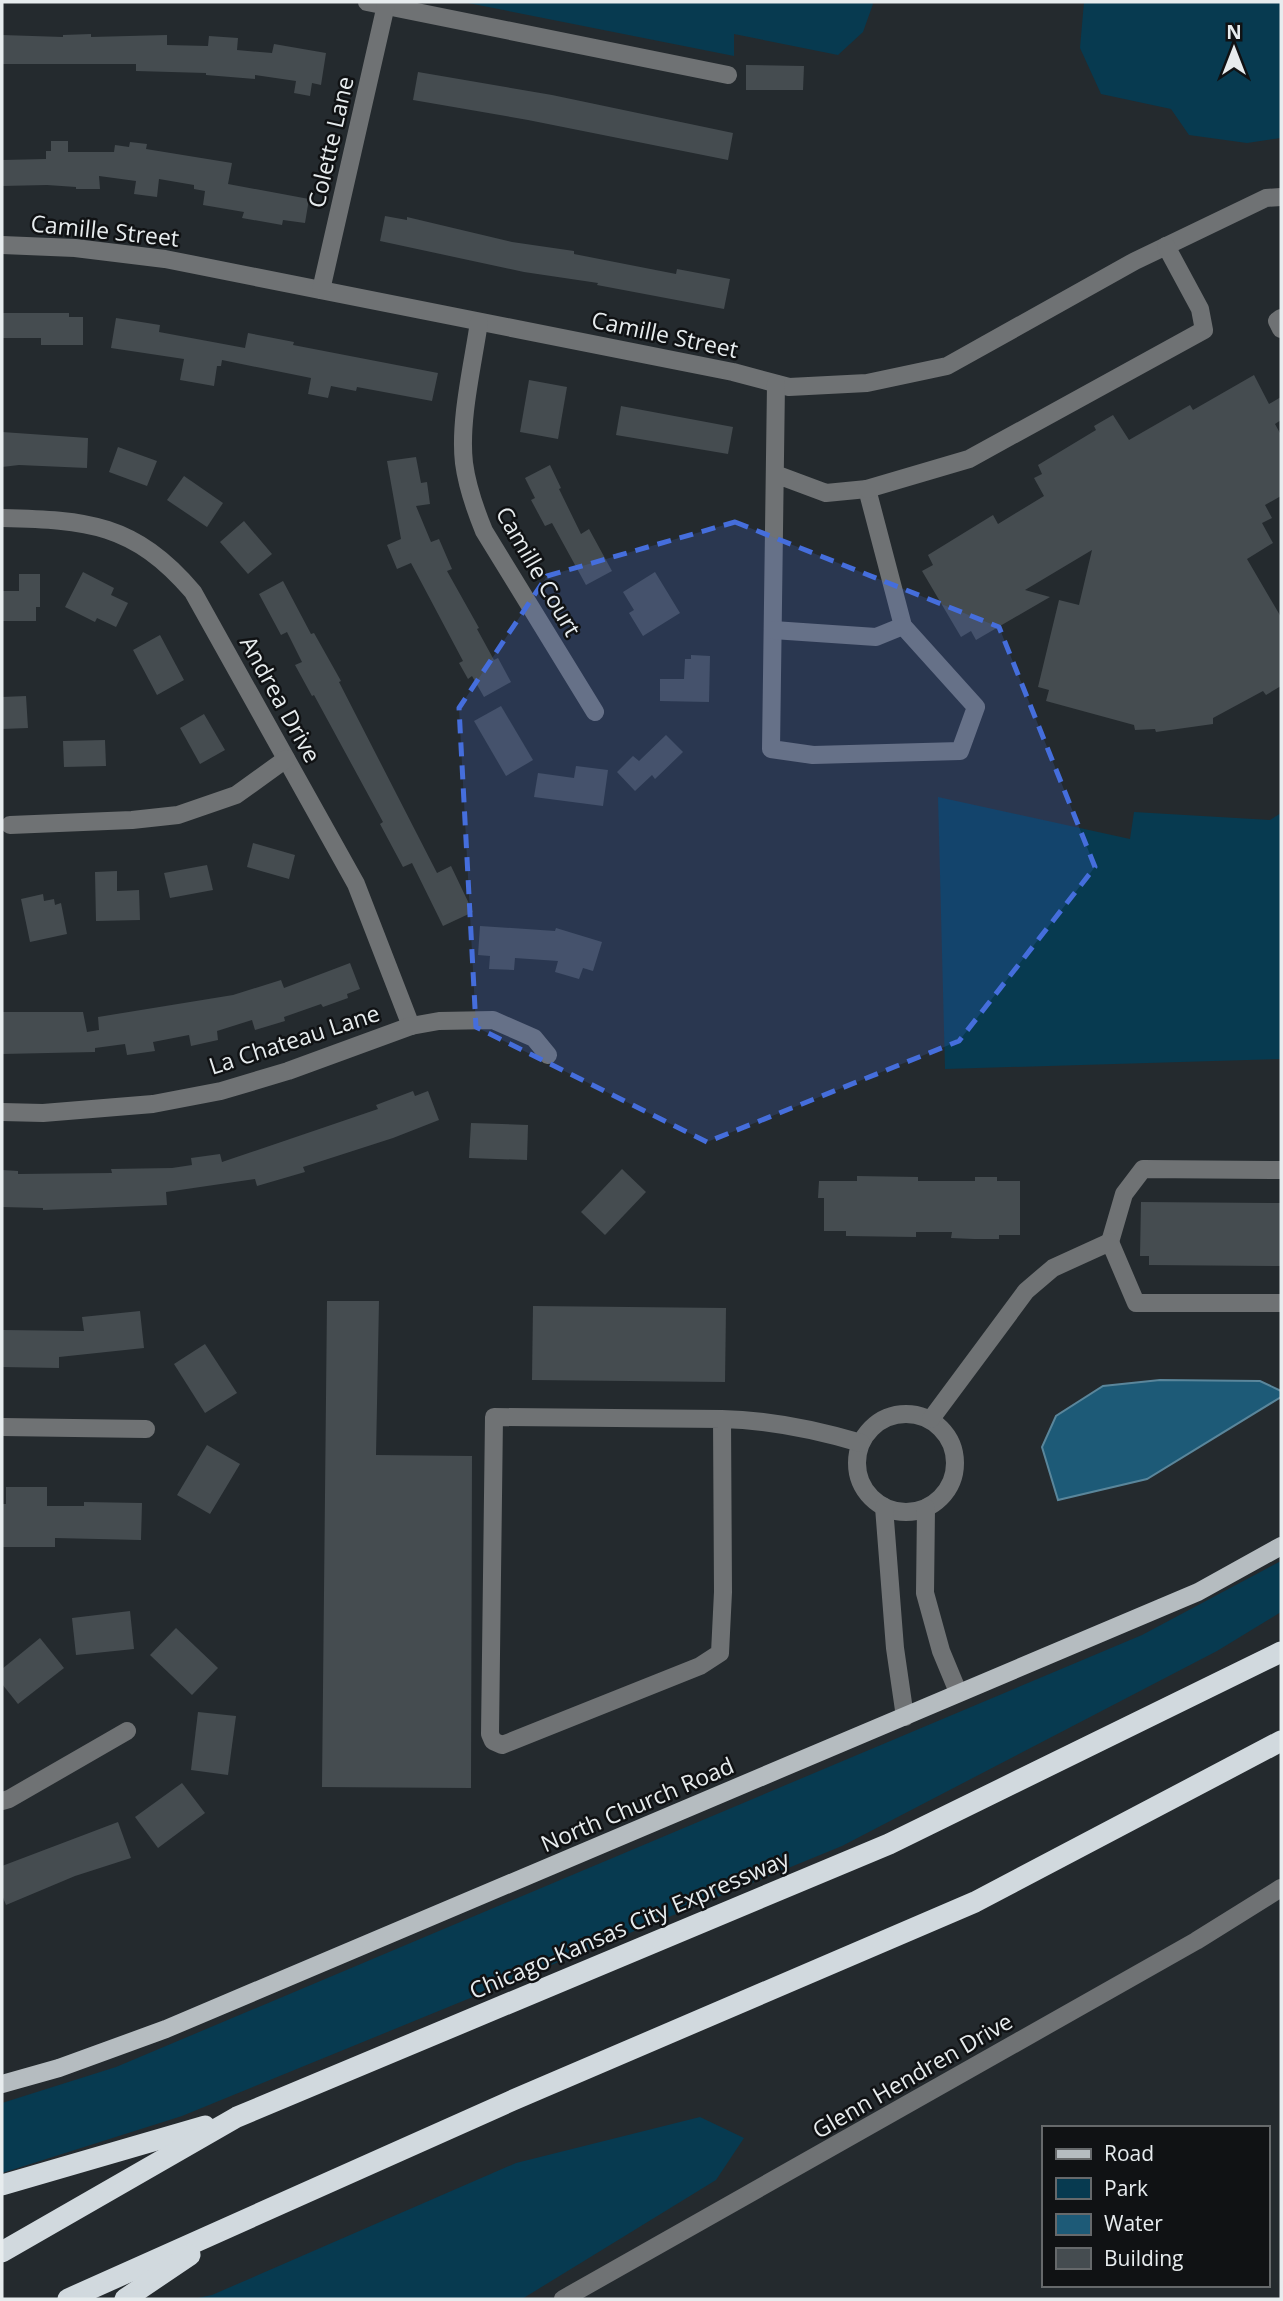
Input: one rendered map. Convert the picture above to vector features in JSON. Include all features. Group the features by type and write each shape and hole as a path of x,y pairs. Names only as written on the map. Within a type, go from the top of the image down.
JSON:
{"highway":[{"name":"Chicago-Kansas City Expressway","path":"2,2252 237,2117 889,1844 1281,1652"},
{"path":"68,2299 524,2095 975,1902 1281,1741"},
{"path":"2,2185 237,2117"},
{"path":"125,2299 239,2223"}],"main road":[{"name":"North Church Road","path":"2,2084 58,2068 166,2029 1198,1592 1281,1546"}],"street":[{"path":"367,2 728,75"},
{"name":"Colette Lane","path":"321,290 386,5"},
{"name":"Camille Street","path":"2,246 75,248 165,259 733,372 789,387 867,383 947,366 1135,261 1266,198 1281,197"},
{"path":"775,474 826,493 867,489 970,459 1204,330 1200,309 1166,246"},
{"path":"1281,318 1277,321 1281,329"},
{"name":"Camille Court","path":"480,322 463,435 464,463 473,505 484,531 595,712"},
{"path":"776,384 771,749 813,755 960,751 976,707 903,625 867,489"},
{"name":"Andrea Drive","path":"2,518 64,520 94,525 136,542 173,569 193,592 356,884 411,1026"},
{"path":"772,630 876,637 903,625"},
{"path":"10,825 132,820 178,815 236,795 286,759"},
{"name":"La Chateau Lane","path":"2,1112 43,1113 153,1104 221,1091 288,1071 411,1026 439,1021 493,1020 534,1038 548,1055"},
{"path":"1281,1170 1143,1169 1124,1194 1111,1242 1136,1303 1281,1303"},
{"path":"931,1419 1027,1291 1054,1268 1111,1242"},
{"path":"908,1413 931,1419 948,1436 956,1459 956,1471 945,1493 926,1508 905,1512 884,1507 865,1491 860,1479 857,1455 861,1443 875,1424 896,1414 908,1413"},
{"path":"722,1419 723,1592 720,1653 700,1666 523,1737 502,1745 493,1741 490,1734 494,1417 722,1419 759,1420 789,1424 861,1443"},
{"path":"2,1427 146,1429"},
{"path":"884,1507 895,1648 905,1717"},
{"path":"926,1508 925,1593 930,1620 958,1692"},
{"path":"2,1801 127,1731"},
{"name":"Glenn Hendren Drive","path":"563,2299 1196,1941 1281,1888"}],"highlighted area":[{"path":"735,522 999,627 1095,867 959,1041 707,1142 476,1027 459,708 547,576"}],"green space":[{"path":"463,2 873,4 863,32 838,55 734,34 734,56"},
{"path":"1084,2 1281,2 1281,138 1247,143 1189,135 1171,109 1101,94 1080,48"},
{"path":"938,797 1130,839 1134,812 1270,820 1281,813 1281,1059 945,1069"},
{"path":"1281,1561 1281,1612 1217,1651 842,1846 182,2116 2,2173 2,2103 116,2067 1142,1635"},
{"path":"700,2117 744,2138 716,2180 522,2299 193,2299 212,2295 516,2163"}],"water":[{"path":"1160,1380 1260,1381 1281,1391 1281,1397 1147,1479 1058,1500 1042,1447 1056,1416 1103,1386"}],"building":[{"path":"91,34 91,37 167,35 167,45 208,46 209,36 238,38 237,50 272,53 274,44 326,53 321,85 312,83 310,96 294,93 296,81 255,75 255,79 206,73 136,71 136,64 2,64 2,35 63,37"},
{"path":"746,65 804,66 803,90 746,90"},
{"path":"418,72 552,95 733,133 728,160 413,100"},
{"path":"51,141 68,141 68,152 114,152 115,145 129,147 130,142 147,144 146,149 232,163 228,184 309,199 305,223 283,220 282,225 242,218 244,212 203,205 205,191 194,189 194,185 159,179 157,197 134,194 136,181 99,176 100,189 47,185 2,186 2,160 46,159 46,151 51,151"},
{"path":"385,216 407,220 407,217 512,242 574,251 574,254 676,274 677,269 730,279 724,309 597,285 598,283 524,272 380,241"},
{"path":"2,313 69,313 69,317 83,317 83,345 41,345 41,338 2,338"},
{"path":"116,318 160,325 159,332 245,348 248,333 294,342 293,345 438,373 432,401 357,387 356,391 331,386 328,398 308,394 311,378 222,360 221,366 217,366 214,386 180,380 184,359 111,348"},
{"path":"1254,375 1269,404 1281,397 1281,420 1275,424 1281,435 1281,496 1265,505 1272,518 1262,523 1273,543 1247,559 1281,617 1281,686 1266,695 1263,691 1213,718 1213,724 1156,732 1155,729 1135,730 1134,725 1046,701 1049,690 1038,687 1059,600 1079,605 1092,550 1025,590 1050,597 976,640 971,631 961,637 922,571 933,565 928,555 993,515 998,524 1044,496 1034,478 1042,474 1038,465 1096,430 1094,426 1113,415 1129,440 1190,405 1193,410"},
{"path":"529,380 567,387 558,439 520,432"},
{"path":"621,406 733,427 728,454 616,435"},
{"path":"2,432 88,438 87,468 19,465 2,467"},
{"path":"118,447 157,461 147,486 109,472"},
{"path":"416,457 421,483 427,482 430,504 416,506 431,542 439,539 452,569 447,571 494,660 498,658 511,682 484,697 472,676 468,679 459,663 463,661 411,563 397,569 387,545 401,539 387,461"},
{"path":"550,465 581,534 589,529 612,571 586,585 552,523 545,526 531,500 535,498 525,478"},
{"path":"184,476 223,503 207,527 167,500"},
{"path":"244,521 272,554 248,574 220,542"},
{"path":"83,572 114,588 111,595 128,603 116,627 97,618 95,622 65,607"},
{"path":"655,572 680,613 643,636 629,613 634,610 623,592"},
{"path":"19,574 40,574 40,607 36,607 36,621 2,621 2,591 19,591"},
{"path":"283,581 311,634 314,633 341,681 339,682 437,873 451,866 473,912 443,926 412,863 403,867 380,824 383,822 295,665 302,662 287,632 281,635 259,594"},
{"path":"160,635 184,680 157,695 133,650"},
{"path":"691,655 710,656 709,702 660,701 660,679 684,679 685,659 691,659"},
{"path":"26,696 28,728 2,729 2,697"},
{"path":"501,706 533,760 506,776 474,721"},
{"path":"204,714 225,750 200,764 180,728"},
{"path":"666,735 683,752 655,779 652,775 635,791 617,772 633,756 639,761"},
{"path":"105,740 106,766 64,767 63,741"},
{"path":"576,766 608,770 603,806 534,797 538,773 574,778"},
{"path":"253,843 295,855 289,879 247,867"},
{"path":"207,865 213,890 170,898 164,873"},
{"path":"117,871 117,891 139,890 140,920 96,921 95,872"},
{"path":"43,894 44,901 54,899 55,905 61,903 67,934 30,942 21,899"},
{"path":"480,926 555,931 556,928 602,942 593,971 583,968 579,979 555,972 558,961 515,958 514,970 489,969 490,956 478,955"},
{"path":"350,963 360,989 347,994 348,998 323,1007 321,1004 284,1017 285,1021 255,1030 252,1020 217,1031 218,1040 191,1046 189,1035 153,1042 155,1051 127,1055 125,1044 95,1048 95,1052 2,1054 2,1012 83,1012 87,1032 99,1030 98,1017 233,995 281,980 284,988"},
{"path":"413,1091 415,1096 428,1091 439,1120 303,1167 305,1172 257,1186 255,1179 166,1192 167,1205 43,1210 2,1207 2,1170 18,1171 18,1174 112,1173 111,1169 192,1165 191,1158 220,1154 222,1162 378,1109 376,1105"},
{"path":"471,1123 528,1125 527,1160 469,1158"},
{"path":"622,1169 646,1192 605,1235 581,1212"},
{"path":"857,1176 918,1177 918,1181 975,1181 975,1177 997,1177 997,1181 1020,1181 1020,1235 999,1235 999,1239 974,1239 951,1238 952,1232 916,1232 916,1237 846,1236 846,1231 824,1231 824,1198 818,1198 819,1181 857,1181"},
{"path":"1141,1202 1281,1203 1281,1266 1149,1265 1149,1256 1140,1256"},
{"path":"327,1301 379,1301 376,1455 472,1456 471,1788 322,1787"},
{"path":"533,1306 726,1308 725,1382 532,1380"},
{"path":"140,1311 144,1348 59,1357 59,1368 2,1367 2,1330 84,1331 82,1317"},
{"path":"205,1344 237,1393 205,1413 174,1364"},
{"path":"207,1445 240,1464 210,1514 177,1495"},
{"path":"6,1487 47,1487 47,1506 84,1506 84,1502 142,1503 141,1540 55,1538 55,1547 2,1547 2,1504 6,1504"},
{"path":"130,1611 134,1649 76,1655 72,1618"},
{"path":"176,1628 218,1668 192,1695 150,1655"},
{"path":"40,1638 64,1668 18,1704 2,1684 2,1669"},
{"path":"198,1712 236,1716 228,1775 191,1770"},
{"path":"182,1783 205,1813 158,1848 135,1817"},
{"path":"118,1822 131,1858 75,1876 6,1905 2,1895 2,1866"}]}
